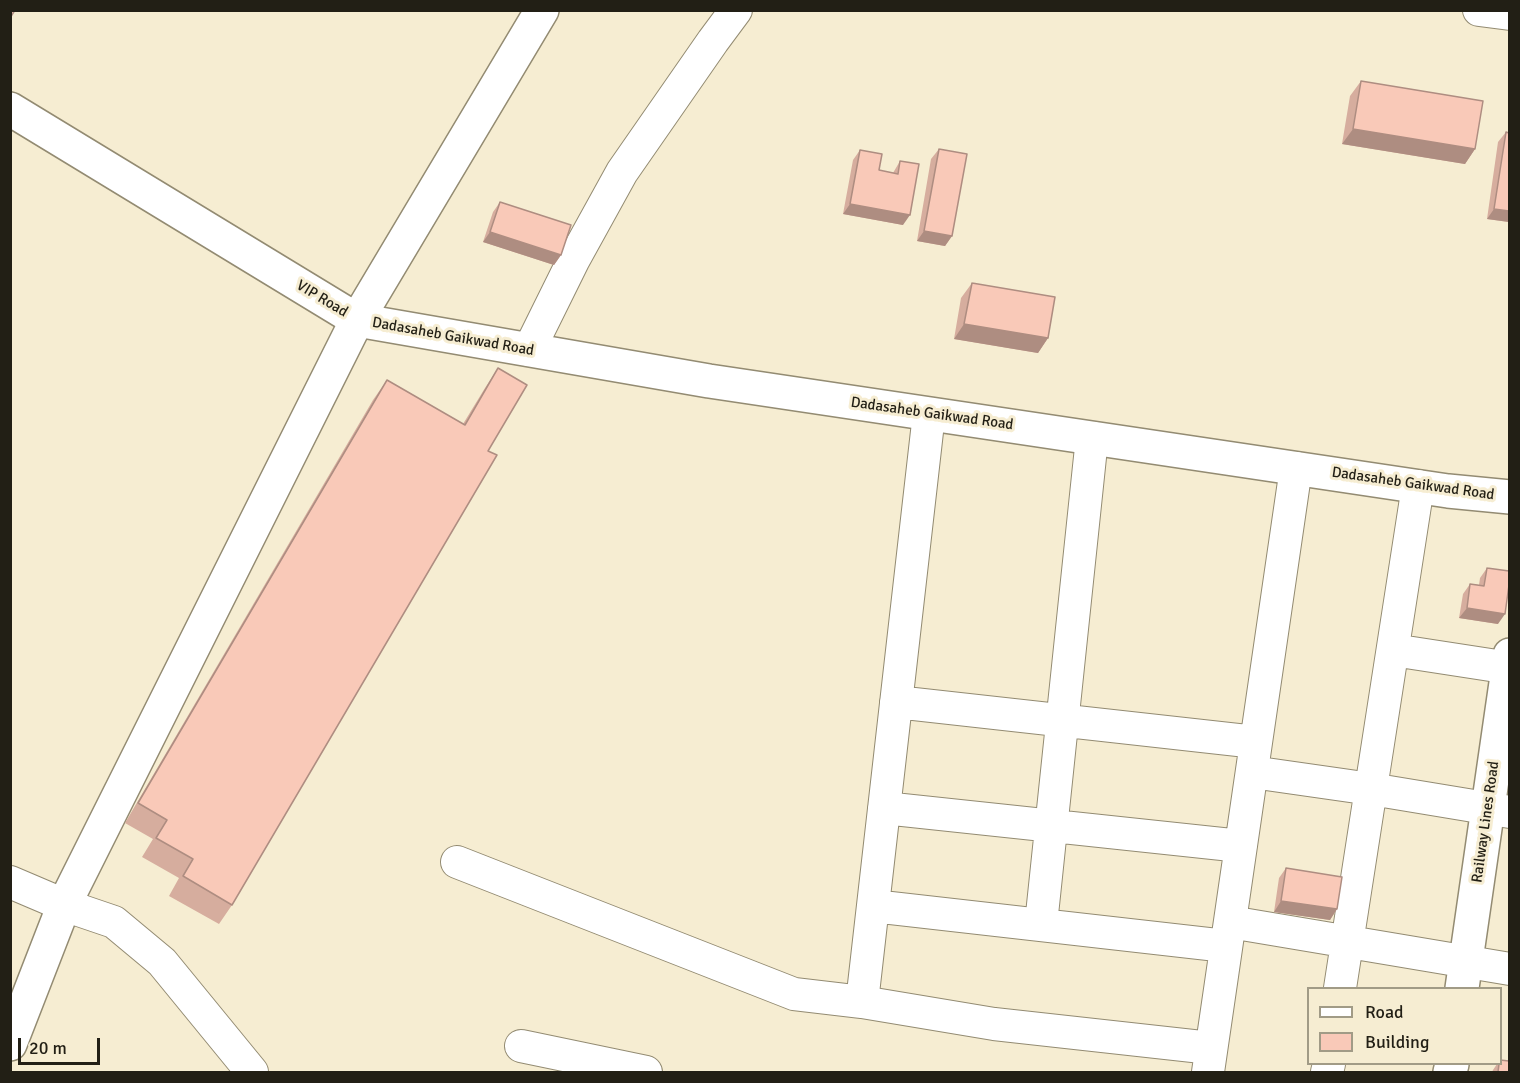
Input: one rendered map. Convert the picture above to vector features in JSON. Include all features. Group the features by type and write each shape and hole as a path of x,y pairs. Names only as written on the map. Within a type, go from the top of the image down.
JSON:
{"street":[{"name":"VIP Road","path":"10,109 357,320 542,10"},
{"path":"529,350 574,259 622,172 736,10"},
{"path":"1479,10 1509,14"},
{"name":"Dadasaheb Gaikwad Road","path":"357,320 708,381 1418,486 1509,497"},
{"path":"10,1044 64,905 357,320"},
{"path":"862,1002 930,414"},
{"path":"1041,924 1092,438"},
{"path":"457,862 794,993 862,1002 1210,1060 1296,468"},
{"path":"1340,987 1418,486"},
{"path":"1393,650 1509,664"},
{"name":"Railway Lines Road","path":"1464,976 1498,810 1509,664"},
{"path":"896,702 1256,742"},
{"path":"1252,772 1498,810"},
{"path":"884,808 1241,846"},
{"path":"10,882 64,905 114,922 162,962 252,1072"},
{"path":"873,906 1041,924 1347,942 1464,976 1509,969"},
{"path":"521,1046 638,1072"}],"building":[{"path":"1361,81 1483,101 1475,149 1353,129"},
{"path":"1506,132 1509,133 1509,211 1494,209"},
{"path":"939,149 967,154 952,236 924,231"},
{"path":"860,150 882,154 879,170 898,174 900,161 919,164 910,215 850,204"},
{"path":"500,202 571,225 561,255 490,232"},
{"path":"972,283 1055,297 1048,338 964,324"},
{"path":"498,368 527,385 488,451 497,455 232,905 183,876 193,859 156,838 167,820 138,803 387,380 465,425"},
{"path":"1487,568 1509,571 1505,614 1467,608 1470,584 1484,586"},
{"path":"1286,868 1342,877 1337,909 1281,901"},
{"path":"1502,1060 1509,1061 1509,1072 1498,1072"}]}
